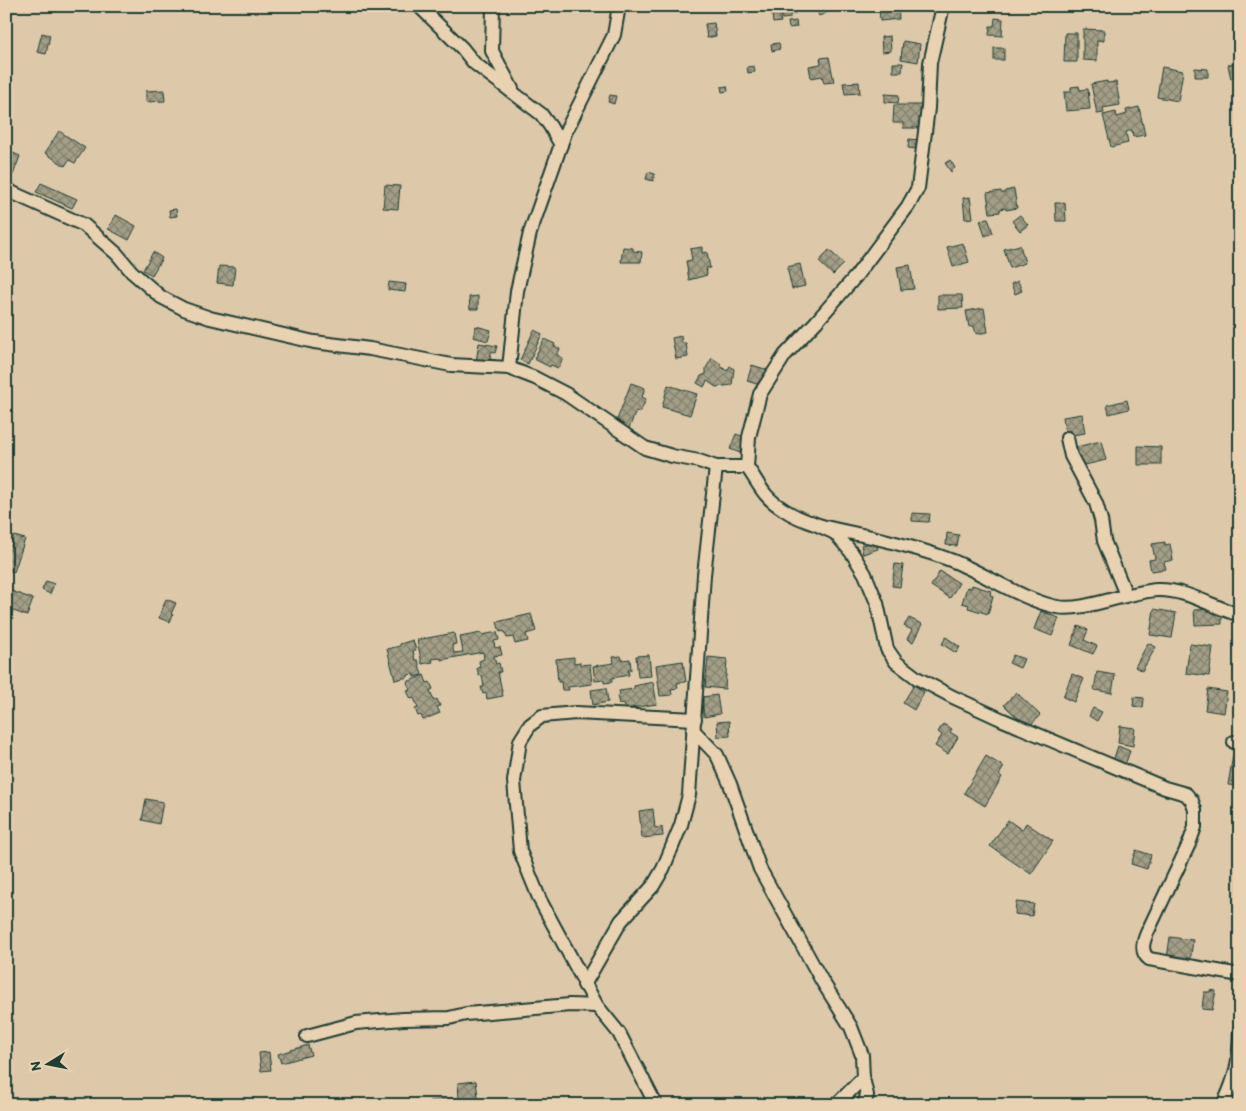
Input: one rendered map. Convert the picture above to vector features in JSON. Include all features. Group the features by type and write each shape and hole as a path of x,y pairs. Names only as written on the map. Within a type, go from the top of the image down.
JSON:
{"street":[{"path":"418,6 462,48 474,63 541,114 550,126 560,146"},
{"path":"493,6 492,52 514,94"},
{"path":"509,368 517,291 532,226 560,146 614,35 619,6"},
{"path":"943,6 930,63 928,108 918,188 908,206 856,276 785,355 760,394 749,437 747,467 764,495 784,511 835,533 852,553 865,574 877,603 887,649 896,662 917,678 953,698 1003,720 1165,788 1186,794 1195,810 1195,827 1143,943 1145,956 1149,959 1240,975"},
{"path":"6,188 84,225 117,254 132,272 161,297 201,315 277,335 314,342 370,349 451,365 509,368 536,378 566,394 644,448 716,467 747,467"},
{"path":"1067,438 1071,456 1096,502 1104,541 1126,595"},
{"path":"584,985 621,921 653,886 663,869 681,826 689,795 704,575 716,467"},
{"path":"811,522 881,539 952,561 1034,599 1056,607 1074,608 1126,595 1156,590 1172,590 1240,614"},
{"path":"656,1105 619,1033 597,1006 584,985 540,900 520,851 514,782 520,741 530,725 542,716 576,713 694,724 718,755 760,869 822,981 851,1027 862,1054 866,1094 864,1105"},
{"path":"307,1036 356,1023 450,1018 466,1014 570,1005 597,1006"},
{"path":"1223,1105 1233,1084 1239,1056 1240,1030"},
{"path":"836,1105 864,1078"}],"building":[{"path":"780,6 794,6 795,14 790,14 790,18 782,19"},
{"path":"815,6 829,6 831,11 819,16"},
{"path":"879,6 898,6 899,19 880,21"},
{"path":"779,13 781,22 773,23 772,14"},
{"path":"995,18 1003,19 1002,36 989,35 990,26 994,26"},
{"path":"796,21 797,27 789,28 788,22"},
{"path":"714,23 716,36 707,38 705,24"},
{"path":"1083,29 1104,30 1104,41 1097,40 1097,61 1083,60"},
{"path":"42,33 50,35 46,54 37,52"},
{"path":"1065,33 1077,33 1077,62 1064,62"},
{"path":"890,36 891,51 882,52 881,37"},
{"path":"903,41 920,44 918,62 901,59"},
{"path":"779,43 780,49 772,51 771,44"},
{"path":"994,48 1004,48 1004,60 994,60"},
{"path":"829,57 834,82 824,83 822,76 811,78 809,66 821,64 820,58"},
{"path":"893,63 903,63 902,72 893,72"},
{"path":"1236,63 1239,77 1231,79 1228,65"},
{"path":"754,66 755,72 748,73 747,67"},
{"path":"1162,67 1183,71 1178,101 1157,97"},
{"path":"1195,68 1208,69 1208,77 1195,77"},
{"path":"1107,81 1107,83 1116,82 1120,105 1103,108 1104,113 1097,114 1091,84"},
{"path":"859,82 860,93 845,94 843,83"},
{"path":"727,86 728,91 722,92 721,87"},
{"path":"1079,86 1080,90 1088,89 1090,109 1066,111 1064,92 1071,92 1071,87"},
{"path":"164,90 165,101 146,102 146,91"},
{"path":"885,94 899,95 898,103 885,102"},
{"path":"610,95 616,96 614,104 608,102"},
{"path":"894,105 921,105 923,128 903,128 903,123 893,123"},
{"path":"1139,107 1145,135 1133,137 1132,130 1126,132 1128,143 1111,147 1103,115 1116,112 1117,117 1127,114 1126,110"},
{"path":"59,131 85,148 75,163 69,160 65,166 45,153"},
{"path":"909,139 919,140 917,149 908,148"},
{"path":"6,150 20,156 13,175 6,173"},
{"path":"950,160 955,168 951,172 945,163"},
{"path":"648,172 655,174 653,181 646,179"},
{"path":"41,183 77,199 72,208 36,192"},
{"path":"385,185 400,186 398,209 383,208"},
{"path":"1014,189 1017,208 1000,209 1000,212 990,213 987,193 1001,191 1001,193 1005,193 1005,191"},
{"path":"970,197 973,218 965,219 963,198"},
{"path":"1055,203 1065,203 1066,221 1056,221"},
{"path":"176,209 177,216 170,217 169,210"},
{"path":"116,215 136,226 129,240 108,229"},
{"path":"1020,215 1028,225 1020,231 1012,221"},
{"path":"988,218 993,233 985,236 980,220"},
{"path":"963,243 969,262 953,267 947,247"},
{"path":"1020,245 1025,263 1010,268 1004,249"},
{"path":"623,247 633,248 633,251 642,252 641,262 621,262"},
{"path":"702,247 702,253 707,252 710,268 706,268 707,275 689,280 686,261 692,260 690,249"},
{"path":"829,250 844,264 833,275 819,262"},
{"path":"153,252 162,258 152,275 143,270"},
{"path":"800,264 805,286 792,289 787,267"},
{"path":"910,265 914,289 901,290 897,267"},
{"path":"219,266 235,267 233,285 217,283"},
{"path":"1018,281 1022,291 1015,294 1011,284"},
{"path":"389,282 406,284 405,292 388,290"},
{"path":"938,295 962,295 963,308 938,309"},
{"path":"478,296 478,309 470,309 469,297"},
{"path":"984,308 988,332 976,334 974,326 969,327 966,311"},
{"path":"476,326 491,330 488,341 473,337"},
{"path":"534,330 542,334 528,364 520,360"},
{"path":"681,336 682,343 686,343 688,357 676,359 672,338"},
{"path":"544,339 555,344 554,346 560,349 557,355 563,358 558,368 551,365 550,367 534,359"},
{"path":"479,343 497,346 495,353 491,352 490,359 496,360 495,365 476,362"},
{"path":"712,358 727,371 730,366 734,369 732,385 716,387 707,381 704,387 697,383 701,376 706,374 706,368"},
{"path":"752,365 768,370 763,386 747,381"},
{"path":"631,383 645,388 642,397 646,399 640,413 636,411 628,431 615,425"},
{"path":"668,385 697,394 690,415 662,407"},
{"path":"1127,400 1129,409 1109,414 1107,405"},
{"path":"1082,414 1085,433 1066,436 1063,417"},
{"path":"736,434 747,438 740,453 730,449"},
{"path":"1101,441 1106,460 1077,467 1072,448"},
{"path":"1138,446 1161,447 1161,465 1138,465"},
{"path":"912,513 930,514 929,522 912,521"},
{"path":"947,533 959,535 957,546 946,545"},
{"path":"14,536 25,539 14,572 6,569 6,560"},
{"path":"876,541 878,549 863,554 861,545"},
{"path":"1165,542 1165,545 1170,544 1173,560 1164,562 1166,569 1151,571 1149,560 1155,559 1152,544"},
{"path":"895,564 903,565 900,587 892,586"},
{"path":"940,571 959,583 950,598 931,586"},
{"path":"46,581 54,584 50,594 42,590"},
{"path":"972,585 991,591 990,595 993,596 988,614 968,608 969,605 962,603 967,587 971,588"},
{"path":"6,589 33,599 27,616 6,608"},
{"path":"166,599 176,603 170,622 159,618"},
{"path":"1154,609 1176,613 1172,638 1150,635"},
{"path":"1222,609 1222,624 1195,625 1194,610"},
{"path":"1041,611 1059,618 1052,636 1034,629"},
{"path":"531,614 536,631 526,634 528,641 515,644 513,637 507,638 504,631 500,632 497,622"},
{"path":"909,618 922,624 913,642 907,639 912,630 904,626"},
{"path":"1078,626 1088,630 1084,640 1097,646 1093,654 1071,645"},
{"path":"497,632 499,640 494,641 495,648 500,647 502,655 494,656 496,664 499,663 501,672 498,672 503,696 487,699 486,693 483,694 481,687 484,687 482,675 479,676 477,668 480,667 479,661 484,659 483,652 441,660 441,658 432,659 433,662 422,664 417,640 454,633 456,644 452,645 454,653 463,652 460,637"},
{"path":"946,637 960,647 956,653 942,644"},
{"path":"413,640 416,650 413,650 415,660 418,660 422,675 414,677 413,674 395,680 387,649"},
{"path":"1148,643 1156,647 1142,671 1135,667"},
{"path":"1190,644 1213,647 1209,676 1186,673"},
{"path":"649,655 651,676 638,677 636,656"},
{"path":"1013,655 1024,659 1020,668 1009,663"},
{"path":"621,656 622,660 630,659 631,670 628,670 629,675 612,678 612,682 604,683 604,680 595,681 593,666 614,663 613,657"},
{"path":"574,657 574,663 580,662 580,665 590,664 592,684 568,687 569,690 562,690 561,682 558,682 556,659"},
{"path":"708,657 727,659 725,689 705,687"},
{"path":"683,661 686,682 677,683 678,688 671,689 672,695 660,696 656,665"},
{"path":"1097,672 1115,675 1112,693 1094,690"},
{"path":"1072,674 1084,679 1074,702 1063,697"},
{"path":"424,675 427,683 430,682 433,689 430,691 434,701 437,699 440,706 437,707 440,713 423,720 421,715 418,716 415,709 418,708 414,698 411,699 407,691 410,690 407,682"},
{"path":"653,682 657,704 625,709 624,703 619,704 617,696 620,695 619,691 634,689 634,686"},
{"path":"914,685 924,692 914,710 903,703"},
{"path":"606,688 608,702 593,705 591,690"},
{"path":"1208,689 1227,692 1224,713 1205,710"},
{"path":"1016,692 1040,715 1028,728 1004,705"},
{"path":"717,695 720,714 704,717 702,697"},
{"path":"1134,697 1144,698 1143,708 1133,706"},
{"path":"1093,708 1102,712 1097,721 1089,716"},
{"path":"729,721 730,736 718,737 717,722"},
{"path":"943,724 952,729 950,732 958,737 948,754 935,746 942,735 938,732"},
{"path":"1120,726 1135,728 1133,746 1118,743"},
{"path":"1118,746 1130,751 1125,765 1113,761"},
{"path":"1233,755 1240,756 1240,786 1228,785"},
{"path":"986,756 1004,767 999,775 1002,777 985,806 964,793"},
{"path":"146,799 163,802 159,824 142,820"},
{"path":"653,809 655,828 662,827 663,836 642,838 639,811"},
{"path":"1008,820 1022,830 1026,823 1053,841 1031,874 990,846"},
{"path":"1136,850 1151,855 1147,869 1131,864"},
{"path":"1016,902 1034,904 1032,916 1015,914"},
{"path":"1170,937 1193,940 1190,962 1167,959"},
{"path":"1210,990 1216,991 1212,1010 1202,1009 1204,992 1210,992"},
{"path":"308,1045 311,1055 281,1063 278,1054"},
{"path":"269,1052 271,1070 261,1071 259,1053"},
{"path":"476,1081 479,1105 429,1105 429,1101 459,1098 458,1083"},
{"path":"805,1099 808,1105 793,1105"}]}
